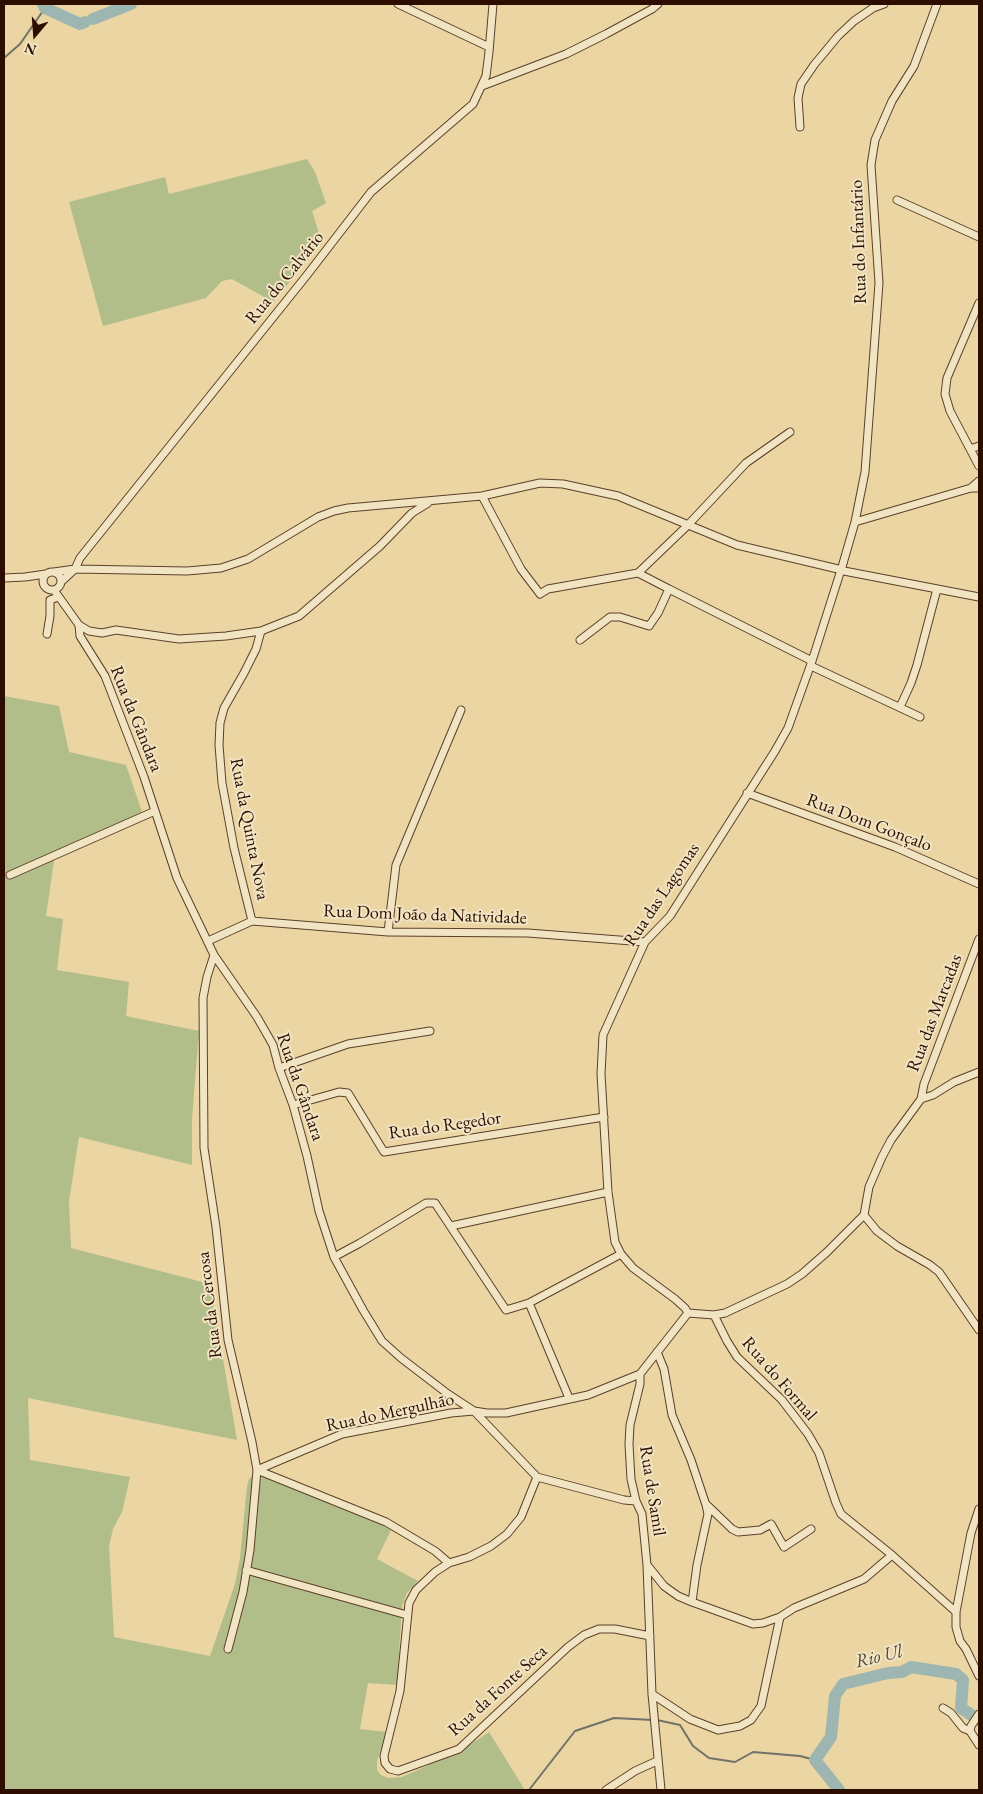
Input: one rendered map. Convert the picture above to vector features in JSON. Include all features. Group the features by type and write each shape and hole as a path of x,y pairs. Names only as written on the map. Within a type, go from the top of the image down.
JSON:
{"street":[{"path":"398,4 490,47"},
{"name":"Rua do Calvário","path":"61,582 75,569 80,558 307,275 371,192 473,104 486,76 493,4"},
{"path":"482,86 566,54 652,9 658,4"},
{"path":"800,127 798,98 801,84 838,36 854,21 873,8 884,4"},
{"name":"Rua do Infantário","path":"841,570 855,522 865,472 879,284 871,165 875,140 892,101 914,66 937,4"},
{"path":"896,200 979,237"},
{"path":"979,303 947,378 945,394 950,410 979,466"},
{"path":"482,496 521,569 540,594 548,589 638,572 687,526 746,463 790,432"},
{"path":"970,449 979,446"},
{"path":"971,488 979,481"},
{"path":"4,578 25,577 75,569 187,571 221,568 248,559 318,517 334,511 348,508 482,496 540,483 563,484 618,496 737,545 841,570 979,597"},
{"path":"855,522 971,488 979,488"},
{"path":"79,625 88,631 102,634 116,630 179,639 226,636 261,631 299,616 380,546 412,513 431,501"},
{"name":"Rua das Lagomas","path":"688,1313 675,1299 633,1268 621,1254 615,1242 608,1192 600,1074 603,1034 645,942 670,916 788,728 841,570"},
{"path":"47,634 50,600 61,582 58,574 54,572"},
{"path":"638,572 811,664 920,717"},
{"path":"43,584 43,578 46,574"},
{"path":"25,577 43,584 46,588 56,593"},
{"path":"580,640 610,617 620,617 649,626 658,614 669,589"},
{"path":"900,707 917,665 937,589"},
{"name":"Rua da Gândara","path":"56,593 79,625 80,636 105,676 144,777 177,878 214,955 257,1017 273,1045 279,1068 293,1105 319,1211 334,1257 382,1341 424,1377 474,1411 488,1413 506,1413 532,1409 569,1398 597,1393 640,1374"},
{"name":"Rua da Quinta Nova","path":"252,922 234,848 222,783 219,745 220,723 224,708 256,649 261,631"},
{"path":"388,932 396,866 461,710"},
{"name":"Rua Dom Gonçalo","path":"747,793 894,847 979,884"},
{"path":"10,875 155,811"},
{"name":"Rua Dom João da Natividade","path":"208,941 252,922 388,932 528,933 645,942"},
{"name":"Rua das Marcadas","path":"921,1099 924,1084 979,939"},
{"name":"Rua da Cercosa","path":"214,955 203,998 204,1148 216,1227 228,1340 257,1470 250,1550 243,1592 228,1649"},
{"path":"279,1068 348,1044 430,1031"},
{"path":"688,1313 714,1315 725,1313 787,1284 802,1274 864,1215 869,1187 882,1157 891,1140 921,1099 979,1072"},
{"name":"Rua do Regedor","path":"293,1105 339,1092 348,1093 384,1152 604,1117"},
{"path":"450,1226 608,1192"},
{"path":"334,1257 426,1203 435,1203 506,1310 528,1303 621,1254"},
{"path":"864,1215 878,1231 897,1246 939,1272 979,1330"},
{"path":"528,1303 569,1398"},
{"name":"Rua de Samil","path":"661,1790 652,1694 647,1565 642,1514 636,1501 632,1479 629,1444 630,1425 640,1384 640,1374 688,1313"},
{"name":"Rua do Formal","path":"714,1315 737,1357 782,1400 808,1434 819,1453 841,1514 892,1555 956,1612"},
{"path":"657,1352 664,1370 672,1415 691,1460 708,1514 697,1565 692,1602"},
{"path":"474,1411 538,1477 624,1500 636,1501"},
{"name":"Rua do Mergulhão","path":"257,1470 342,1434 452,1413 474,1411"},
{"path":"257,1470 386,1522 435,1551 449,1563"},
{"name":"Rua da Fonte Seca","path":"538,1477 521,1517 507,1534 491,1546 469,1557 449,1563 435,1572 416,1590 409,1603 400,1691 384,1756 385,1764 390,1769 398,1771 459,1749 568,1647 584,1635 599,1629 614,1629 650,1636"},
{"path":"706,1505 732,1529 738,1532 760,1530 771,1524 784,1547 811,1529"},
{"path":"979,1509 971,1533 956,1612 956,1627 960,1641 979,1676"},
{"path":"647,1565 664,1586 678,1596 753,1624 763,1623 780,1617 794,1608 864,1579 892,1555"},
{"path":"246,1570 407,1615"},
{"path":"652,1694 690,1719 718,1730 740,1726 751,1720 761,1706 780,1617"},
{"path":"943,1708 951,1713 963,1728 970,1731 979,1745"},
{"path":"970,1731 976,1718"},
{"path":"606,1790 635,1771 657,1761"}],"green space":[{"path":"307,159 315,172 326,203 312,211 322,243 273,302 232,279 222,281 206,298 103,326 69,202 165,177 169,194"},
{"path":"4,696 59,706 69,752 126,765 142,812 53,852 55,854 46,916 63,919 57,970 129,982 126,1016 199,1031 192,1119 192,1165 79,1137 69,1201 71,1248 210,1284 237,1440 28,1398 30,1460 130,1477 122,1512 113,1529 109,1546 114,1637 210,1656 235,1584 240,1558 247,1486 249,1479 257,1473 371,1519 391,1530 377,1559 418,1581 407,1593 402,1606 397,1685 368,1683 360,1729 387,1732 377,1761 377,1770 381,1775 388,1778 402,1777 462,1750 489,1732 525,1790 4,1790"}],"waterway":[{"path":"43,4 45,8 80,24 85,22"},
{"path":"93,19 131,4"},
{"path":"4,58 20,44 45,8"},
{"name":"Rio Ul","path":"839,1790 815,1760 831,1737 835,1696 843,1684 888,1673 902,1672 911,1667 956,1674 963,1680 961,1708 979,1720"},
{"path":"529,1790 575,1731 614,1718 653,1720"},
{"path":"657,1720 680,1725 693,1746 709,1758 735,1762 753,1752 800,1756 815,1760"}]}
